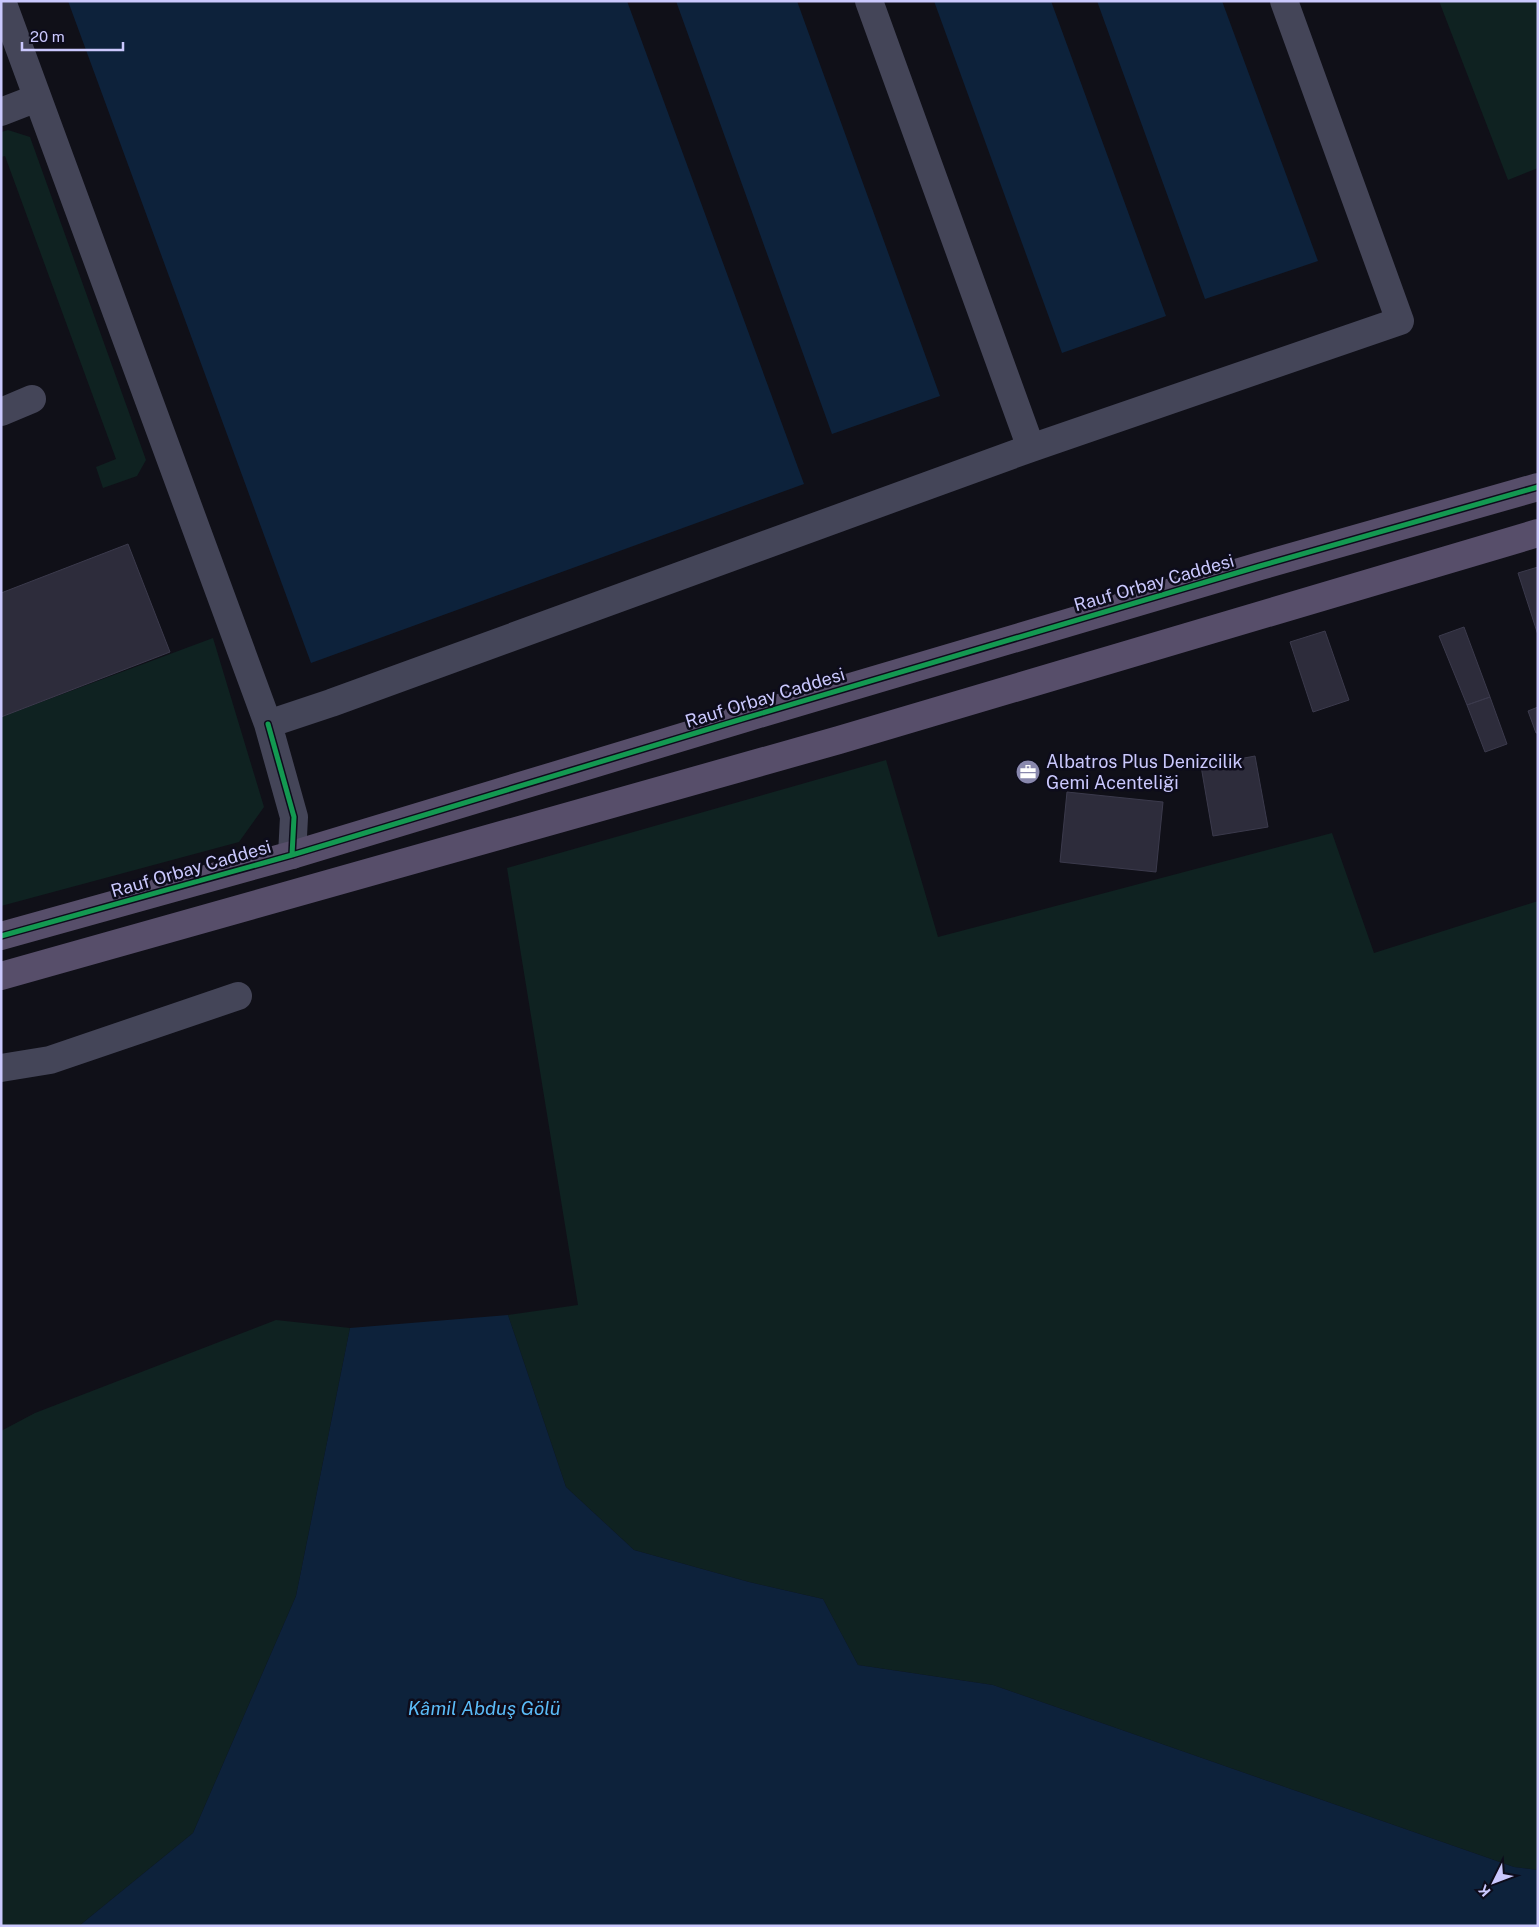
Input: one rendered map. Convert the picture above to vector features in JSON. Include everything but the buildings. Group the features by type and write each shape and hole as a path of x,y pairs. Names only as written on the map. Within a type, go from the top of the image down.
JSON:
{"main road":[{"name":"Rauf Orbay Caddesi","path":"1,936 292,855 1234,573 1538,487"},
{"path":"1,976 839,740 1538,533"},
{"path":"292,855 304,892"}],"street":[{"path":"2,1 268,724 294,817 292,855"},
{"path":"869,1 1031,448"},
{"path":"268,724 331,703 1031,448 1400,321 1284,1"},
{"path":"1,112 37,98"},
{"path":"1,412 32,399"},
{"path":"1,1068 50,1060 238,996"}],"green space":[{"path":"1439,1 1538,1 1538,168 1508,180"},
{"path":"8,130 30,137 146,460 137,476 103,488 96,467 116,459 5,156 1,157 1,132"},
{"path":"213,638 264,807 239,842 1,906 1,717"},
{"path":"886,760 938,937 1332,833 1374,953 1538,901 1538,1870 1514,1867 993,1685 858,1665 823,1599 749,1582 634,1550 566,1487 508,1315 578,1305 507,868"},
{"path":"276,1320 350,1328 296,1596 193,1833 79,1926 1,1926 1,1431 35,1413"}],"water":[{"path":"68,1 627,1 804,484 311,663"},
{"path":"676,1 797,1 940,396 832,434"},
{"path":"934,1 1051,1 1166,316 1062,353"},
{"path":"1097,1 1222,1 1318,261 1205,299"},
{"name":"Kâmil Abduş Gölü","path":"508,1315 566,1487 634,1550 749,1582 823,1599 858,1665 993,1685 1514,1867 1538,1870 1538,1926 79,1926 193,1833 296,1596 350,1328"}],"cycle path":[{"path":"1,936 292,855 742,719 1260,566 1538,487"},
{"path":"268,724 294,817 292,855"}],"place":[{"name":"Albatros Plus Denizcilik Gemi Acenteliği","path":"1028,772"}]}
